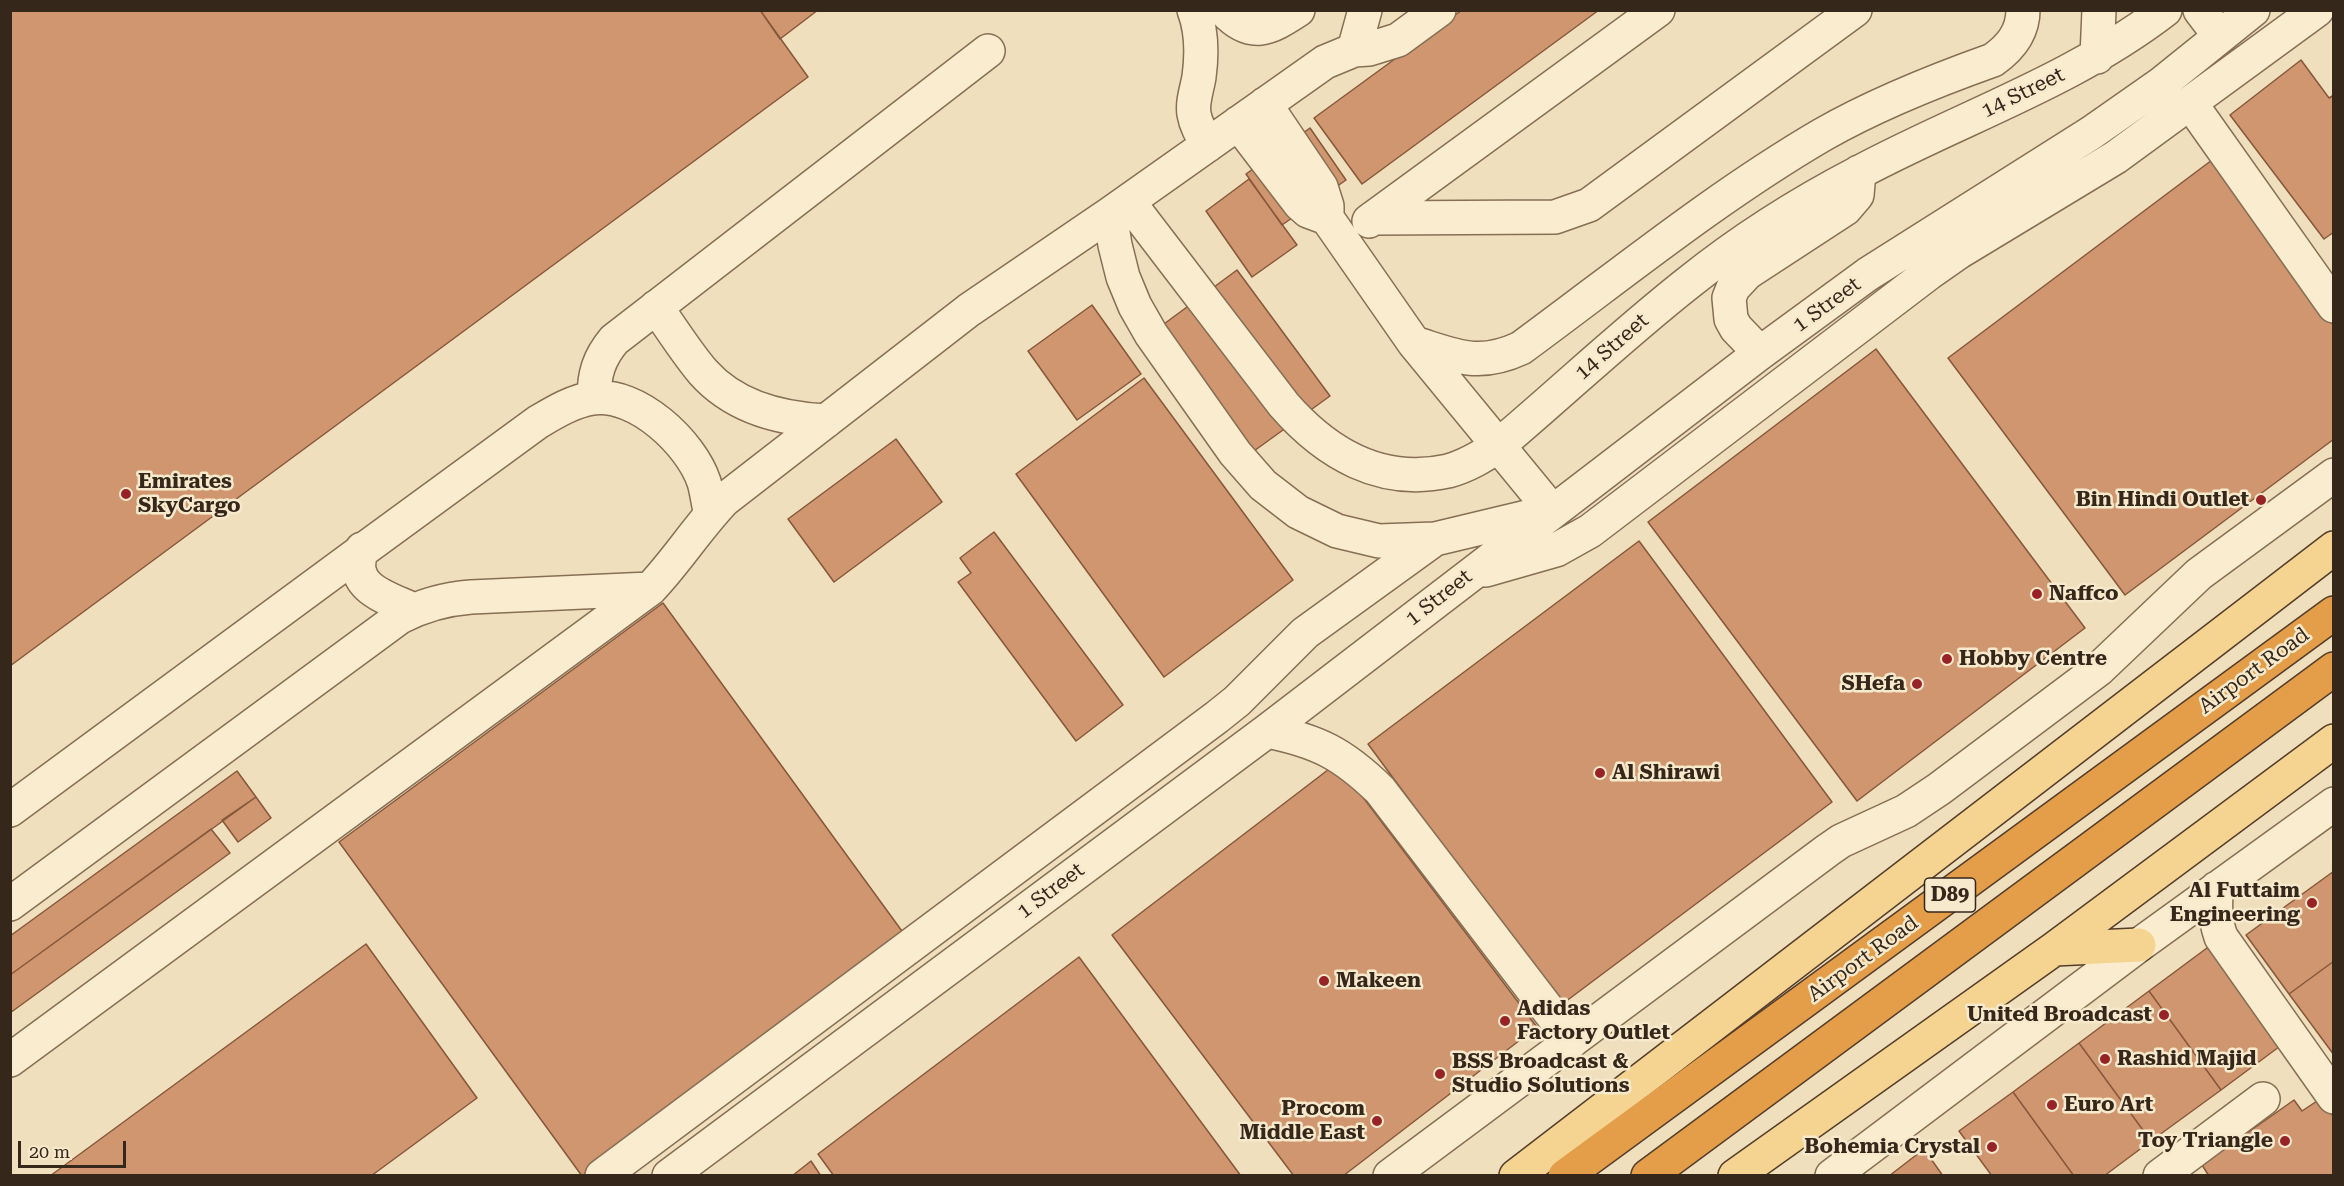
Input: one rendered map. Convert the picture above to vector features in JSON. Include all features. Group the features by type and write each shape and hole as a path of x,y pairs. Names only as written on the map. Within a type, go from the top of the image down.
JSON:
{"highway":[{"name":"Airport Road","path":"1565,1176 2334,613"},
{"name":"D89","path":"1648,1176 2334,669"}],"main road":[{"path":"1516,1176 2334,548"},
{"path":"1735,1176 2054,949 2334,741"},
{"path":"2054,949 2139,945"}],"street":[{"path":"1194,10 1200,37 1201,59 1193,104 1194,114 1199,131 1208,145"},
{"path":"1224,10 1235,22 1254,29 1274,26 1298,10"},
{"path":"1354,50 1365,10"},
{"path":"10,1060 650,589 682,553 711,514 740,487 969,310 1325,62 1354,50 1370,49 1398,40 1439,10"},
{"path":"1373,218 1658,10"},
{"path":"1238,123 1300,204 1335,229 1373,218 1538,218 1572,212 1589,205 1855,10"},
{"path":"1414,343 1476,360 1491,359 1521,348 1759,174 1824,134 1891,100 1993,60 2015,40 2021,27 2023,10"},
{"path":"2097,57 2099,10"},
{"name":"14 Street","path":"1119,207 1302,426 1322,443 1346,457 1371,467 1398,472 1448,471 1474,462 1498,447 1689,281 1744,242 1859,172 2097,57 2165,10"},
{"path":"2210,23 2253,10"},
{"path":"1470,575 1556,550 1590,531 1929,273 1959,252 2081,180 2191,104 2317,10"},
{"name":"1 Street","path":"669,1176 1267,730 1760,353 1868,274 2091,133 2161,84 2210,23"},
{"path":"594,398 597,366 604,352 614,340 988,51"},
{"path":"1119,207 1114,245 1123,277 1135,306 1151,334 1235,453 1263,485 1298,512 1337,531 1379,541 1435,539 1552,511 1414,343 1335,229 1321,187 1265,104"},
{"path":"2191,104 2334,306"},
{"path":"1760,353 1736,328 1731,319 1729,298 1733,288 1748,273 1845,209 1857,195 1859,172"},
{"path":"656,308 704,372 724,390 748,404 773,414 799,420 826,421"},
{"path":"10,810 283,610 362,549 538,422 567,405 594,398 619,400 646,413 670,432 690,454 704,482 711,514"},
{"path":"1390,1176 1828,850 1841,841 1906,811 1939,789 2099,669 2199,574 2334,475"},
{"path":"602,1176 1217,717 1237,701 1305,633 1435,539"},
{"path":"362,549 358,567 365,583 378,593 414,610"},
{"path":"10,904 391,624 414,610 449,599 471,597 650,589"},
{"path":"1267,730 1301,738 1330,750 1357,767 1380,790 1572,1041"},
{"path":"1832,1176 2139,945 2334,804"},
{"path":"1074,824 1098,856"},
{"path":"2217,888 2214,905 2215,922 2221,937 2334,1097"},
{"path":"2160,1176 2263,1099"}],"building":[{"name":"Emirates SkyCargo","path":"10,10 760,10 808,77 10,666"},
{"path":"760,10 818,10 780,39"},
{"path":"1462,10 1599,10 1362,184 1314,118"},
{"path":"2301,60 2329,98 2334,95 2334,232 2324,239 2230,115"},
{"path":"1310,128 1346,180 1282,225 1246,174"},
{"path":"2212,160 2334,324 2334,439 2125,595 1948,358"},
{"path":"1249,179 1297,245 1252,277 1206,211"},
{"path":"1237,270 1330,396 1236,464 1145,338"},
{"path":"1092,305 1141,374 1077,420 1028,351"},
{"path":"1876,349 2085,628 1857,801 1648,522"},
{"path":"1144,378 1293,580 1164,677 1016,474"},
{"path":"896,439 942,502 834,582 788,519"},
{"path":"994,532 1123,705 1076,741 958,582 971,573 960,558"},
{"name":"Al Shirawi","path":"1639,541 1832,802 1561,1005 1368,744"},
{"path":"663,603 907,938 582,1176 339,842"},
{"name":"Makeen","path":"1337,763 1537,1027 1343,1176 1294,1176 1112,935"},
{"path":"237,771 256,797 10,975 10,936"},
{"path":"256,797 271,818 238,842 222,820"},
{"path":"211,829 230,853 10,1013 10,975"},
{"name":"Al Futtaim Engineering","path":"2334,871 2334,961 2289,994 2246,935"},
{"path":"2215,942 2287,1041 2221,1090 2149,991"},
{"path":"366,944 477,1098 371,1176 50,1176"},
{"path":"1079,957 1241,1176 834,1176 818,1154"},
{"name":"Al Futtaim Engineering","path":"2334,961 2334,1055 2289,994"},
{"path":"2149,991 2221,1090 2151,1141 2079,1043"},
{"path":"2079,1043 2151,1141 2104,1176 2074,1176 2013,1092"},
{"path":"2013,1092 2074,1176 1992,1176 1959,1131"},
{"name":"Toy Triangle","path":"2320,1099 2334,1117 2334,1176 2209,1176 2202,1165 2294,1100 2302,1111"},
{"path":"1924,1149 1943,1176 1889,1176"},
{"path":"811,1161 821,1176 792,1176"}],"place":[{"name":"Emirates SkyCargo","path":"126,494"},
{"name":"Bin Hindi Outlet","path":"2261,500"},
{"name":"Naffco","path":"2037,594"},
{"name":"Hobby Centre","path":"1947,659"},
{"name":"SHefa","path":"1917,684"},
{"name":"Al Shirawi","path":"1600,773"},
{"name":"Al Futtaim Engineering","path":"2312,903"},
{"name":"Makeen","path":"1324,981"},
{"name":"United Broadcast","path":"2164,1015"},
{"name":"Adidas Factory Outlet","path":"1505,1021"},
{"name":"Rashid Majid","path":"2105,1059"},
{"name":"BSS Broadcast & Studio Solutions","path":"1440,1074"},
{"name":"Euro Art","path":"2052,1105"},
{"name":"Procom Middle East","path":"1377,1121"},
{"name":"Toy Triangle","path":"2285,1141"},
{"name":"Bohemia Crystal","path":"1992,1147"}]}
